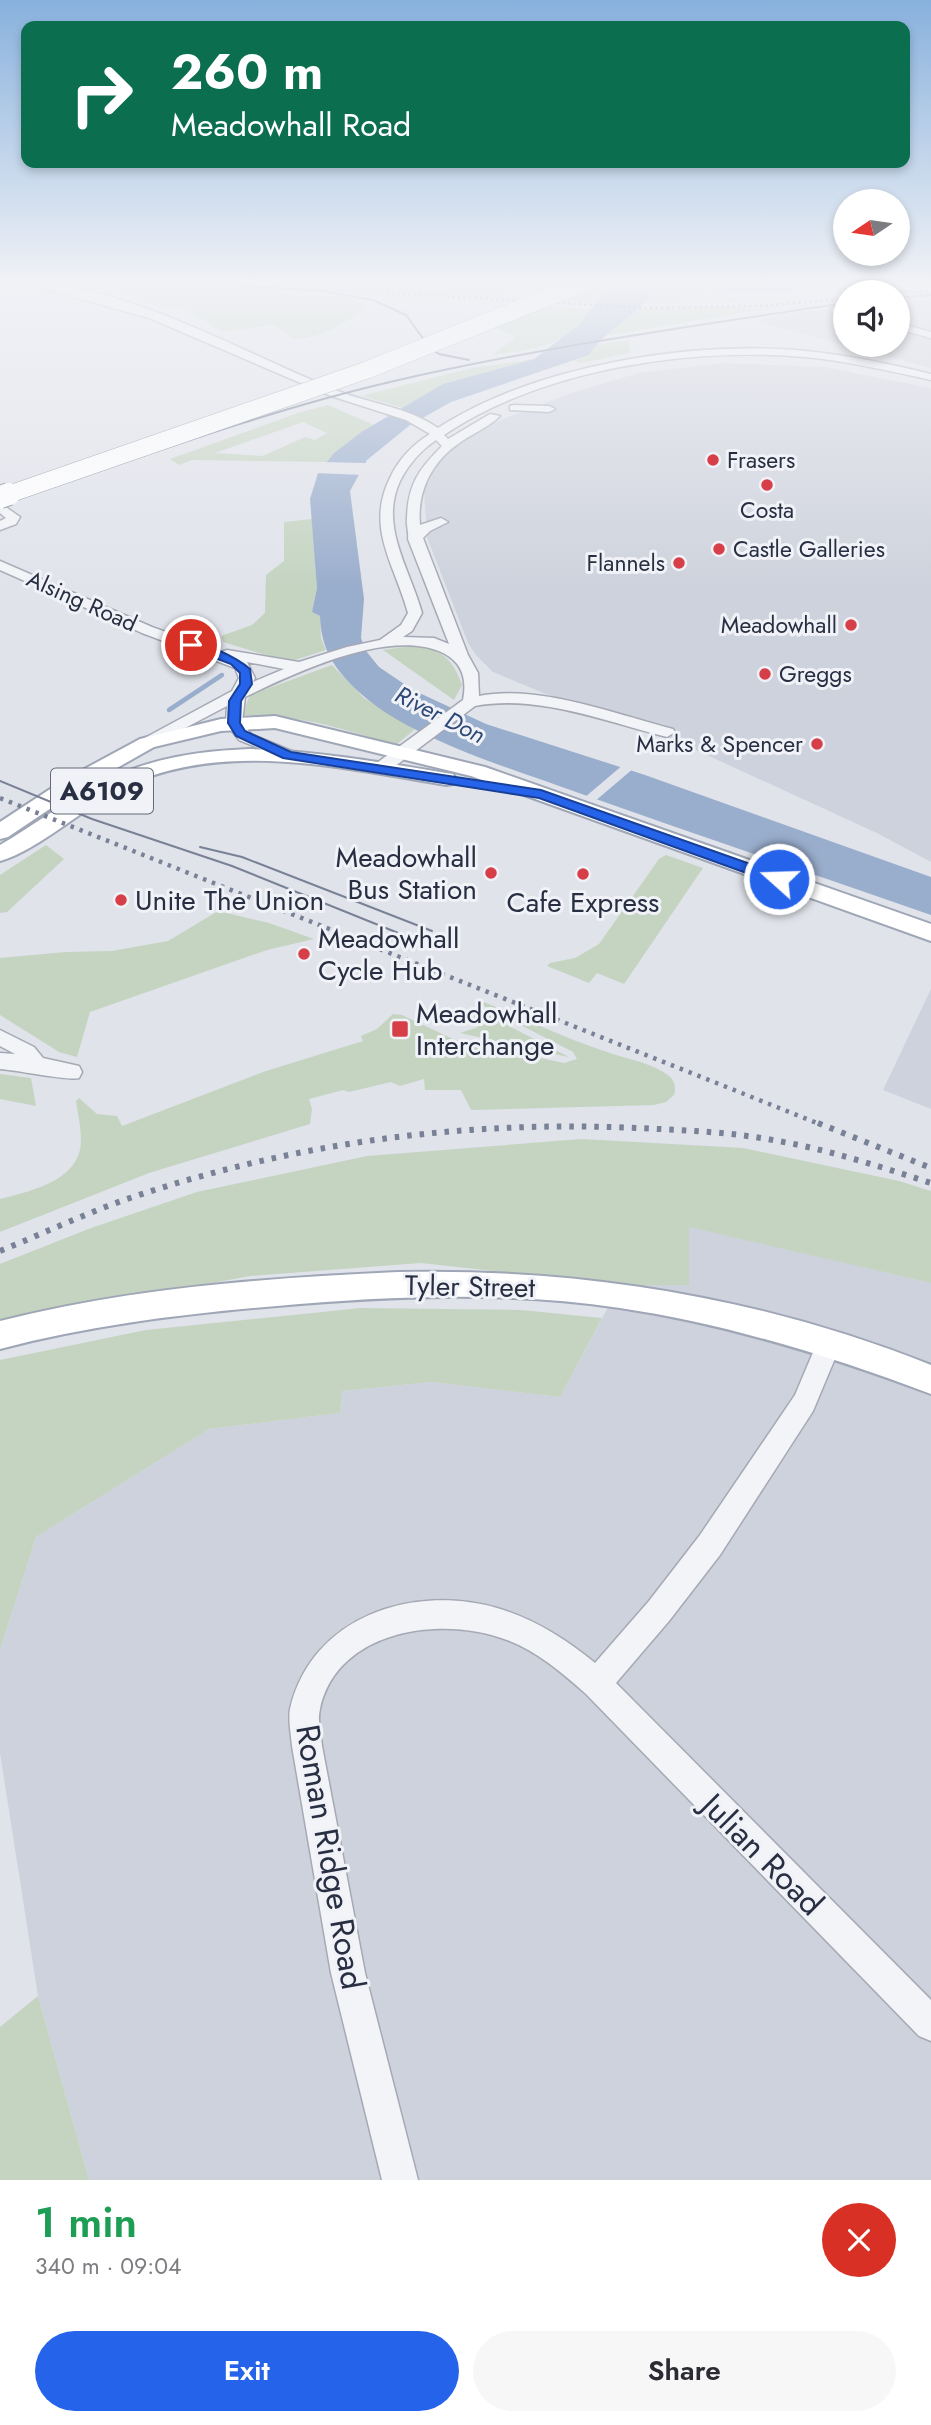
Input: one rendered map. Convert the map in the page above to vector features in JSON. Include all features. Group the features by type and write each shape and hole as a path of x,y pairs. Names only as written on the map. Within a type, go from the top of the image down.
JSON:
{"highway":[{"path":"0,482 284,385"},
{"path":"0,482 297,385"},
{"path":"0,495 321,385"},
{"path":"0,495 269,407 329,385"}],"main road":[{"name":"A6109","path":"0,832 82,779 147,743 234,723 256,721 295,725 478,771 931,933"},
{"name":"A6109","path":"0,854 46,828 81,803 133,776 206,757 288,755 541,794"},
{"name":"Tyler Street","path":"0,1335 72,1317 140,1306 346,1286 489,1284 549,1287 683,1306 737,1317 931,1380"}],"street":[{"path":"295,385 438,433 476,425"},
{"path":"147,743 242,692 302,667 387,640 407,628 415,613 411,593 386,524 386,507 391,485 400,468 421,446 453,423 543,385 542,401"},
{"path":"470,702 473,691 465,663 415,539 411,520 412,502 422,476 446,446 476,425 514,408 542,401 580,385"},
{"path":"498,402 542,401"},
{"path":"417,425 453,423"},
{"path":"417,425 421,446"},
{"path":"438,433 446,446"},
{"path":"400,468 422,476"},
{"path":"412,502 419,509 440,519 425,528 415,539"},
{"path":"0,507 13,517 11,521 0,526"},
{"path":"386,507 391,513 411,520"},
{"path":"392,546 398,529 411,520"},
{"name":"Alsing Road","path":"0,565 147,630 241,665 247,678 242,692"},
{"path":"387,640 410,639 440,644 490,682 536,701"},
{"name":"Alsing Road","path":"204,649 302,667"},
{"path":"242,692 235,701 234,723 245,737 288,755"},
{"path":"380,769 470,702 495,697 536,701 667,732"},
{"path":"1,1046 36,1064 72,1072"},
{"path":"596,1684 659,1611 710,1545 804,1404 829,1345"},
{"name":"Roman Ridge Road","path":"400,2180 348,1973 307,1746 304,1711 311,1687 328,1659 348,1640 374,1627 408,1618 462,1616 496,1622 527,1634 562,1654 596,1684"},
{"name":"Julian Road","path":"596,1684 931,2024"}],"shaded area":[{"path":"599,385 914,385 931,388 931,862 879,834 624,717 546,694 493,672 476,655 468,643 427,537 424,492 438,463 463,441 488,425"},
{"path":"931,989 931,1109 883,1090"},
{"path":"688,1226 931,1283 931,2180 89,2180 38,1996 0,1753 0,1650 36,1537 209,1429 340,1413 342,1391 432,1382 560,1397 620,1285"}],"green space":[{"path":"406,385 442,385 403,408 361,396"},
{"path":"328,405 374,425 334,453 327,462 192,460 179,465 170,459 301,412","holes":["303,422 327,433 315,440 305,437 263,456 215,453"]},
{"path":"312,519 317,588 312,612 320,616 321,638 326,650 289,662 223,642 221,636 252,625 265,613 266,575 284,561 284,522"},
{"path":"418,645 435,650 455,669 462,685 454,700 383,650"},
{"path":"332,665 364,698 415,729 396,745 301,720 242,715 250,695"},
{"path":"46,845 64,859 7,912 0,913 0,875"},
{"path":"666,855 703,868 624,984 597,973 589,983 547,966 575,958 599,944 659,859"},
{"path":"218,911 269,923 314,939 267,950 90,1012 77,1057 59,1052 0,1015 0,958 112,951 168,941"},
{"path":"484,1002 579,1042 656,1068 673,1080 674,1095 666,1102 654,1105 471,1110 461,1090 425,1090 424,1079 400,1086 391,1082 349,1092 343,1090 309,1099 312,1109 310,1124 149,1173 0,1232 0,1199 47,1184 68,1171 75,1161 81,1144 76,1101 79,1098 97,1114 117,1116 122,1126 266,1071 363,1041 361,1036 377,1029 393,1014 402,1015 453,1039 564,1063 577,1059 573,1052 482,1005"},
{"path":"476,1009 568,1057 460,1033 478,1027 474,1017"},
{"path":"0,1074 31,1078 36,1106 0,1099"},
{"path":"581,1139 743,1148 899,1181 931,1191 931,1283 689,1227 689,1285 620,1285 421,1263 250,1276 91,1306 0,1328 0,1264 91,1228 197,1192 367,1156"},
{"path":"361,1308 521,1310 602,1318 560,1397 432,1382 342,1391 340,1413 209,1429 36,1537 0,1650 0,1360 146,1330"},
{"path":"38,1996 89,2180 0,2180 0,2027"}],"water":[{"name":"River Don","path":"442,385 502,385 451,402 410,425 367,460 350,491 364,599 361,638 366,651 379,667 413,690 486,724 645,775 931,877 931,915 462,751 405,724 360,693 331,659 323,639 320,616 312,612 317,588 310,499 318,473 334,453 363,431"}],"pier":[{"path":"322,462 369,463 363,475 314,473"},
{"path":"624,764 634,768 594,802 584,798"}],"waterway":[{"path":"169,710 222,675"}],"tram line":[{"path":"0,505 242,423 379,385"},
{"path":"0,781 92,819 232,866 423,943"},
{"path":"200,847 242,857 432,931"}],"railway":[{"path":"0,798 822,1125"},
{"path":"818,1123 931,1168"},
{"path":"0,1251 127,1199 252,1163 315,1150 442,1132 571,1126 726,1133 817,1149 931,1183"}],"place":[{"name":"Frasers","path":"713,460"},
{"name":"Costa","path":"767,485"},
{"name":"Castle Galleries","path":"719,549"},
{"name":"Flannels","path":"679,563"},
{"name":"Meadowhall","path":"851,625"},
{"name":"Greggs","path":"765,674"},
{"name":"Marks & Spencer","path":"817,744"},
{"name":"Meadowhall Bus Station","path":"491,873"},
{"name":"Cafe Express","path":"583,874"},
{"name":"Unite The Union","path":"121,900"},
{"name":"Meadowhall Cycle Hub","path":"304,954"},
{"name":"Meadowhall Interchange","path":"400,1029"}],"route":[{"path":"191,645 241,665 247,678 235,701 234,723 245,737 288,755 541,794 779,879"}]}
